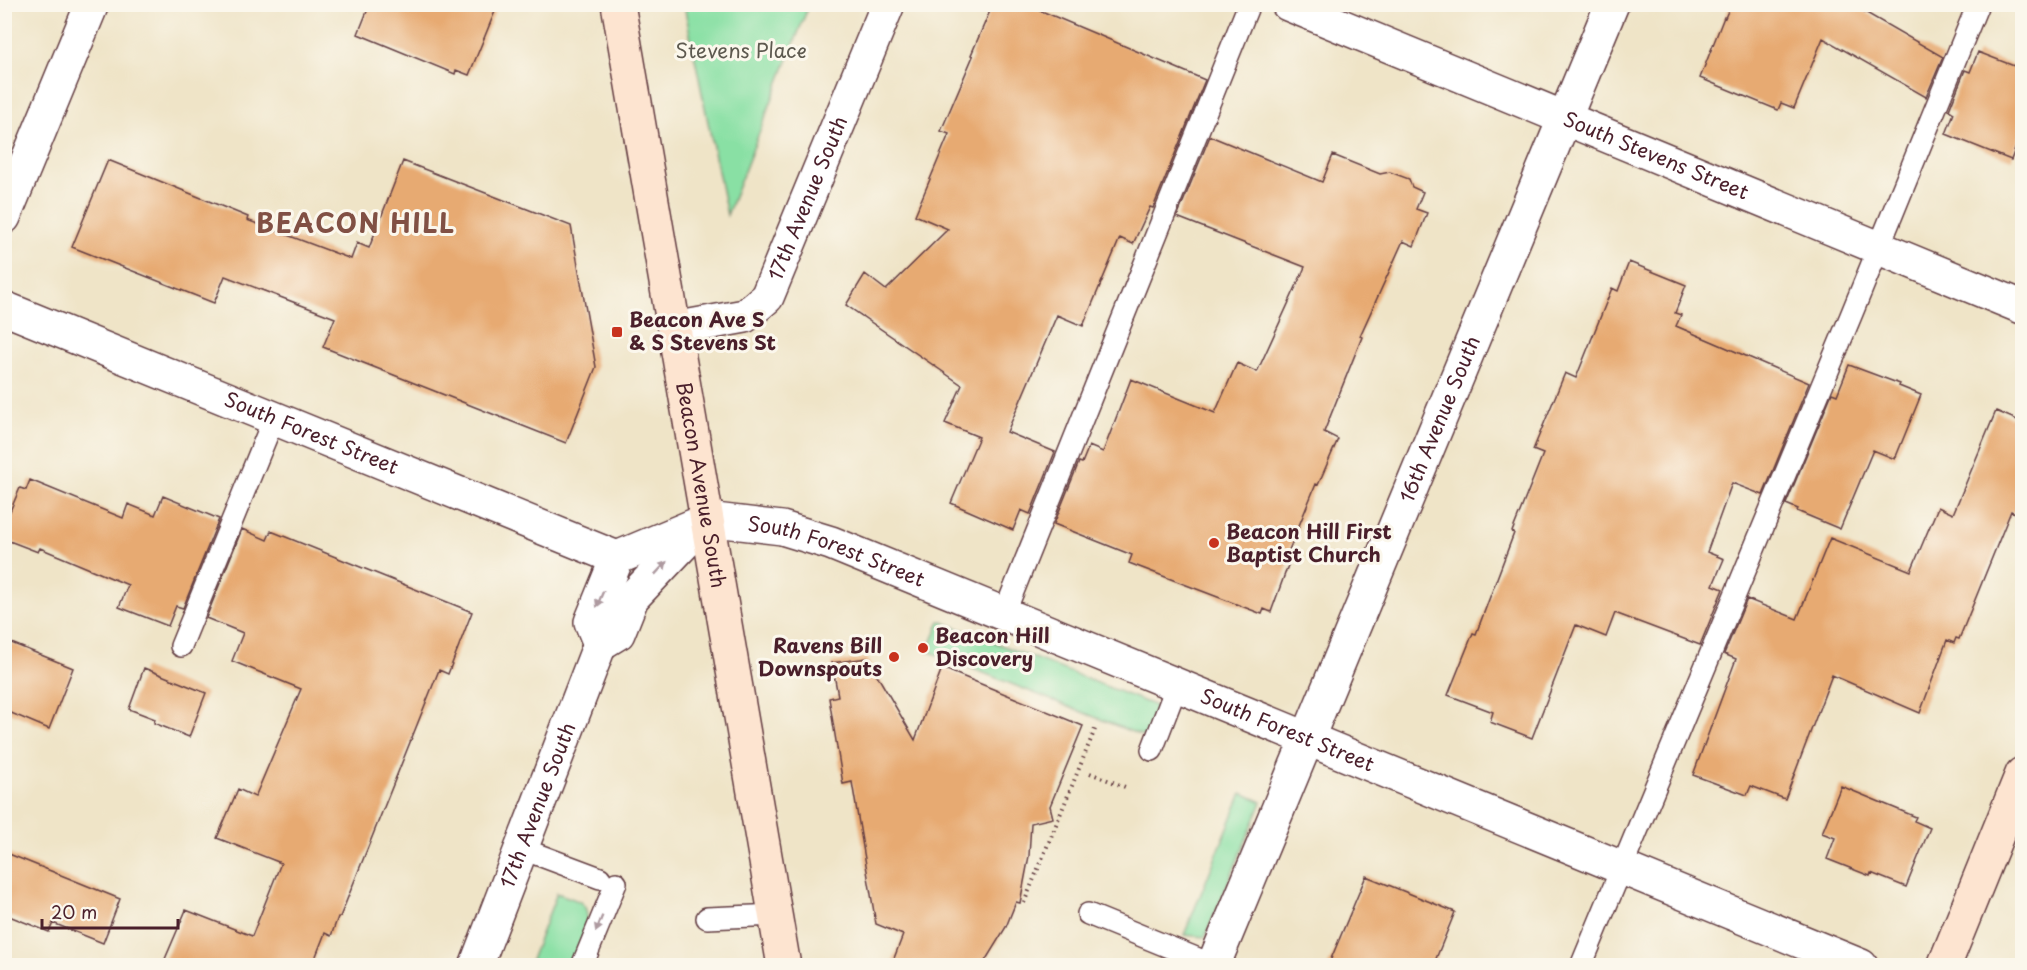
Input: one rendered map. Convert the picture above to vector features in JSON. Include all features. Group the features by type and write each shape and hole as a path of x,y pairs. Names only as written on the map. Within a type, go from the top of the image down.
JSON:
{"main road":[{"name":"Beacon Avenue South","path":"618,4 784,966"},
{"path":"1944,966 2022,774"}],"street":[{"path":"4,217 92,4"},
{"name":"17th Avenue South","path":"674,329 745,316 767,297 888,4"},
{"name":"South Stevens Street","path":"1288,4 2022,307"},
{"name":"16th Avenue South","path":"1213,965 1612,4"},
{"name":"South Forest Street","path":"4,308 617,558"},
{"path":"600,644 591,622 617,558 707,519"},
{"name":"17th Avenue South","path":"476,966 600,644 618,633 632,598 707,519"},
{"name":"South Forest Street","path":"707,519 782,528 831,543 1861,966"}],"lane":[{"path":"1004,614 1249,4"},
{"path":"1581,966 1978,4"},
{"path":"181,646 274,418"},
{"path":"1152,750 1177,685"},
{"path":"520,848 608,880 582,966"},
{"path":"1088,914 1213,965"},
{"path":"707,918 775,915"}],"path":[{"path":"1024,903 1096,727"},
{"path":"1090,773 1125,787"}],"green space":[{"name":"Stevens Place","path":"684,5 809,5 727,215"},
{"path":"940,621 1161,708 1150,739 928,651"},
{"path":"1242,793 1262,802 1205,937 1184,935"},
{"path":"557,893 580,902 585,908 587,923 581,942 571,965 529,965"}],"building":[{"path":"370,4 498,4 469,75 456,70 455,74 358,34"},
{"path":"993,4 1025,4 1205,80 1153,208 1150,207 1133,244 1120,238 1083,326 1057,315 1007,432 1055,452 1030,514 1021,510 1013,530 951,503 979,437 945,423 962,385 846,305 865,274 886,290 948,229 915,215 949,134 941,131"},
{"path":"1731,4 1851,4 1943,57 1926,97 1823,38 1794,108 1781,103 1778,110 1700,78"},
{"path":"1978,52 2022,69 2022,131 2011,160 1946,134 1954,113 1949,110 1965,70 1970,72"},
{"path":"1210,136 1322,182 1333,155 1380,174 1390,172 1409,179 1412,187 1423,192 1416,209 1427,213 1414,246 1403,241 1360,336 1362,337 1324,432 1338,439 1318,485 1316,484 1287,555 1291,557 1271,612 1264,609 1262,614 1129,563 1132,555 1054,524 1079,462 1082,463 1089,446 1103,452 1131,379 1215,413 1237,363 1257,372 1305,267 1177,217"},
{"path":"108,160 248,217 247,220 351,259 357,243 369,248 403,161 571,226 596,367 566,443 323,347 335,318 225,276 214,303 72,247"},
{"path":"1629,262 1686,285 1675,313 1681,315 1676,326 1809,383 1763,495 1732,483 1707,552 1724,559 1713,585 1723,589 1700,645 1615,613 1606,637 1576,625 1532,738 1490,722 1493,712 1448,695 1473,633 1476,634 1514,533 1512,532 1543,454 1533,450 1565,373 1576,378 1612,288 1618,291"},
{"path":"1849,365 1900,384 1899,386 1921,395 1895,459 1873,450 1840,529 1786,504 1832,393 1837,395"},
{"path":"1996,411 2022,422 2022,516 2011,511 1959,639 1956,638 1954,643 1947,640 1920,713 1832,675 1785,799 1751,786 1747,795 1693,775 1736,659 1724,654 1747,599 1797,619 1830,538 1911,571 1938,507 1953,514"},
{"path":"30,480 123,518 128,504 155,515 163,496 219,519 183,608 176,606 168,626 119,607 128,585 40,548 38,552 4,539 4,525 20,488 26,490"},
{"path":"242,529 267,540 271,531 472,612 448,674 439,670 340,917 338,917 331,936 325,933 314,961 320,963 320,966 162,966 186,910 252,936 281,863 217,838 238,789 255,797 301,689 232,661 243,633 206,618"},
{"path":"4,640 73,668 49,729 4,710"},
{"path":"867,658 915,740 942,668 1083,726 1050,806 1053,818 1031,823 1029,856 1020,903 1016,902 1006,927 982,966 891,966 903,935 876,924 852,782 843,784 829,698 838,696 832,663"},
{"path":"144,668 206,693 189,737 154,723 155,719 129,709"},
{"path":"1841,786 1916,817 1914,821 1930,828 1906,887 1827,859 1835,838 1822,833"},
{"path":"4,852 120,899 103,943 53,923 49,932 4,914"},
{"path":"1366,876 1455,912 1433,966 1328,966"}],"place":[{"name":"Beacon Ave S & S Stevens St","path":"617,332"},
{"name":"Beacon Hill First Baptist Church","path":"1214,543"},
{"name":"Beacon Hill Discovery","path":"923,648"},
{"name":"Ravens Bill Downspouts","path":"894,657"}],"district":[{"name":"BEACON HILL","path":"356,224"}]}
